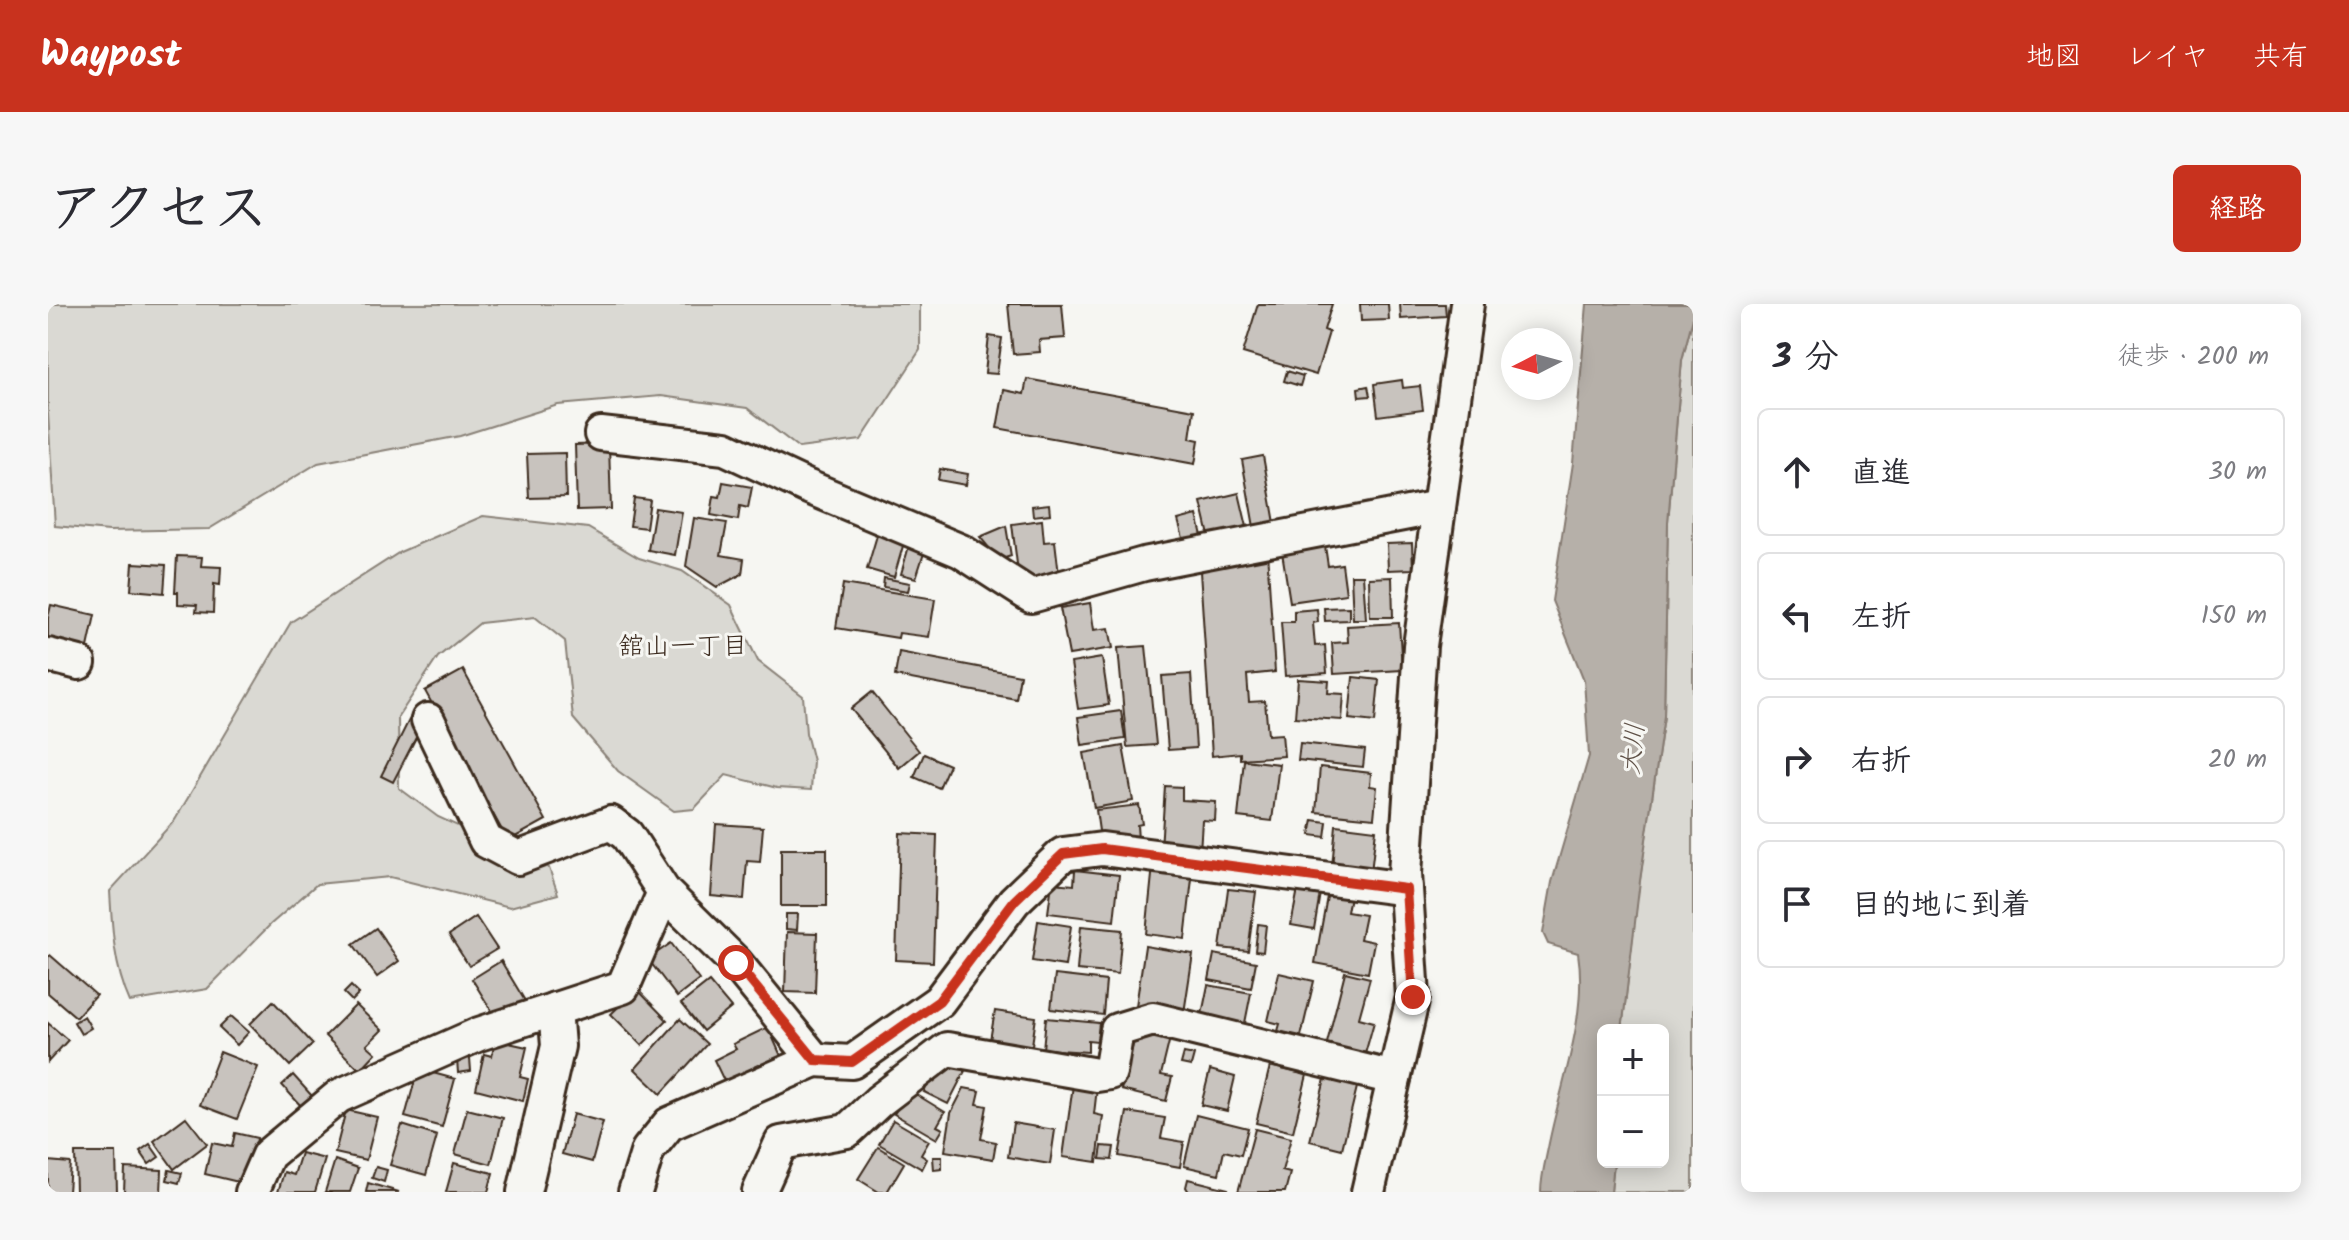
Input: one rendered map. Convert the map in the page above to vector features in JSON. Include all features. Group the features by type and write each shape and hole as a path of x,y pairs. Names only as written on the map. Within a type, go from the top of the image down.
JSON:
{"street":[{"path":"1368,1192 1413,997 1405,874 1420,646 1467,304"},
{"path":"601,434 725,448 806,486 961,551 1031,596 1144,564 1439,507"},
{"path":"48,655 79,663"},
{"path":"428,720 486,841 518,858 611,823 627,835 664,892 736,963 815,1060"},
{"path":"635,1192 648,1150 669,1124 815,1060 852,1062 939,1001 1014,901 1063,854 1102,849 1406,889"},
{"path":"252,1192 268,1155 339,1096 479,1034 623,987 664,892"},
{"path":"524,1192 558,1046 555,1009"},
{"path":"759,1192 781,1143 847,1131 879,1101 947,1049 1097,1075 1110,1073 1117,1030 1153,1019 1394,1078"}],"shaded area":[{"path":"48,304 920,304 920,350 861,440 799,448 747,408 661,396 558,405 460,436 318,463 209,529 109,531 55,526 48,413"},
{"path":"1693,317 1693,1192 1611,1192 1613,1168 1669,1168 1669,1024 1623,1024 1664,716 1668,522 1682,360"},
{"path":"483,516 588,528 639,558 682,571 731,605 758,661 803,696 806,733 813,761 811,790 777,788 726,775 694,809 674,811 618,771 573,718 565,641 535,617 480,623 438,657 398,717 399,788 438,817 549,868 558,894 510,907 390,877 317,884 271,924 207,989 130,1002 117,962 110,891 175,820 291,622 400,552"}],"water":[{"name":"大川","path":"1587,304 1693,304 1693,317 1682,360 1668,522 1664,716 1623,1024 1597,1024 1597,1168 1613,1168 1611,1192 1541,1192 1549,1143 1572,1049 1579,1000 1578,953 1548,944 1543,933 1552,882 1589,756 1584,680 1552,601 1573,463"}],"building":[{"path":"1008,304 1062,304 1065,338 1039,340 1040,352 1013,354"},
{"path":"1258,304 1332,304 1324,330 1329,332 1316,375 1243,353"},
{"path":"1360,304 1388,304 1389,320 1361,321"},
{"path":"1400,304 1445,304 1446,316 1401,319"},
{"path":"989,336 1002,338 997,374 985,373"},
{"path":"1287,371 1303,376 1300,386 1284,381"},
{"path":"1027,379 1194,410 1190,438 1199,440 1195,464 997,428 1004,390 1024,394"},
{"path":"1402,380 1403,388 1420,386 1423,410 1378,416 1374,384"},
{"path":"1368,386 1370,396 1359,397 1358,388"},
{"path":"609,444 611,509 577,510 575,445"},
{"path":"565,453 566,497 529,498 527,454"},
{"path":"1263,456 1275,523 1254,527 1242,460"},
{"path":"940,469 968,474 966,485 938,480"},
{"path":"723,482 752,487 748,508 740,506 738,520 711,515 714,496 720,497"},
{"path":"1239,493 1248,531 1210,540 1201,502"},
{"path":"634,498 650,500 646,528 630,526"},
{"path":"1049,504 1050,514 1033,516 1032,506"},
{"path":"655,508 682,512 675,555 648,550"},
{"path":"1197,515 1203,540 1185,545 1178,520"},
{"path":"694,518 727,523 721,555 744,559 742,574 717,587 686,566"},
{"path":"1042,520 1044,542 1055,541 1059,575 1019,580 1012,524"},
{"path":"1006,526 1011,556 999,560 980,537"},
{"path":"878,532 905,539 894,577 867,569"},
{"path":"1412,543 1413,569 1388,570 1387,544"},
{"path":"909,546 925,550 916,578 901,574"},
{"path":"1325,546 1328,566 1342,564 1346,594 1290,602 1282,552"},
{"path":"1267,551 1275,672 1247,675 1249,702 1265,701 1268,735 1282,734 1284,756 1240,759 1240,753 1212,756 1199,556"},
{"path":"177,556 202,557 201,566 221,567 220,585 214,584 213,613 196,612 197,605 178,604 178,592 175,592"},
{"path":"133,563 166,565 164,593 131,590"},
{"path":"1351,575 1363,575 1366,619 1353,619"},
{"path":"1392,577 1393,617 1370,617 1369,578"},
{"path":"884,578 910,583 908,591 883,587"},
{"path":"843,584 935,599 929,637 899,633 898,638 836,628"},
{"path":"1090,603 1094,630 1109,628 1113,648 1069,655 1060,608"},
{"path":"51,605 95,615 87,652 48,643"},
{"path":"1349,607 1349,620 1325,621 1324,608"},
{"path":"1317,609 1318,622 1313,623 1315,646 1325,645 1327,673 1285,676 1281,622 1294,622 1294,611"},
{"path":"1399,623 1402,670 1334,674 1332,643 1348,642 1347,626"},
{"path":"1146,646 1156,745 1127,747 1118,648"},
{"path":"899,652 1020,675 1016,699 895,676"},
{"path":"1102,658 1109,705 1078,709 1071,663"},
{"path":"463,670 546,820 508,841 425,691"},
{"path":"1191,674 1196,748 1168,750 1162,676"},
{"path":"1353,677 1379,680 1375,722 1349,719"},
{"path":"1298,679 1329,681 1328,693 1344,694 1342,720 1295,717"},
{"path":"872,692 919,751 899,768 851,709"},
{"path":"1121,711 1125,739 1082,745 1078,717"},
{"path":"411,716 424,722 393,782 381,776"},
{"path":"1300,743 1365,750 1363,767 1298,760"},
{"path":"1123,746 1133,801 1094,808 1084,753"},
{"path":"924,754 949,765 939,788 914,777"},
{"path":"1244,760 1279,764 1272,821 1238,817"},
{"path":"1320,767 1371,773 1370,786 1377,787 1374,818 1316,812"},
{"path":"1165,786 1182,787 1182,800 1216,802 1215,821 1202,820 1200,852 1161,849"},
{"path":"1139,805 1142,824 1137,825 1138,840 1101,845 1096,810"},
{"path":"1313,820 1327,822 1325,837 1310,835"},
{"path":"716,824 763,827 760,862 747,861 744,899 711,896"},
{"path":"1336,825 1376,830 1371,872 1332,867"},
{"path":"900,833 937,835 933,962 896,960"},
{"path":"781,849 827,849 827,906 781,906"},
{"path":"1153,865 1193,870 1185,939 1146,934"},
{"path":"1075,870 1119,875 1114,921 1048,913 1052,883 1074,885"},
{"path":"1228,889 1256,892 1248,951 1220,948"},
{"path":"1298,889 1320,893 1314,929 1291,925"},
{"path":"1328,891 1350,896 1347,912 1365,915 1360,939 1374,942 1368,973 1315,963"},
{"path":"786,914 798,914 797,930 786,929"},
{"path":"476,917 497,949 469,966 449,935"},
{"path":"1038,921 1071,926 1065,966 1032,961"},
{"path":"1258,924 1266,925 1263,952 1255,951"},
{"path":"1081,926 1122,930 1118,974 1077,970"},
{"path":"376,928 399,961 377,977 353,944"},
{"path":"787,932 817,933 815,993 785,992"},
{"path":"671,943 699,980 677,997 648,959"},
{"path":"1145,946 1193,954 1184,1013 1136,1006"},
{"path":"1214,954 1256,962 1251,988 1209,980"},
{"path":"50,955 96,995 76,1017 48,993"},
{"path":"501,961 525,1001 496,1018 472,979"},
{"path":"1345,972 1370,978 1359,1018 1374,1022 1363,1061 1325,1051"},
{"path":"1279,973 1314,981 1301,1036 1278,1031 1280,1024 1268,1021"},
{"path":"1055,975 1106,981 1103,1015 1051,1009"},
{"path":"709,982 731,1008 703,1031 681,1004"},
{"path":"1208,985 1251,993 1244,1028 1201,1019"},
{"path":"351,986 359,994 352,1001 344,993"},
{"path":"637,989 667,1020 642,1045 611,1014"},
{"path":"273,1001 313,1044 290,1066 250,1024"},
{"path":"356,1005 382,1030 367,1045 376,1053 360,1070 325,1036"},
{"path":"995,1011 1036,1017 1031,1052 989,1046"},
{"path":"84,1016 91,1028 81,1034 74,1022"},
{"path":"231,1016 249,1032 237,1045 219,1028"},
{"path":"1046,1018 1099,1023 1097,1041 1088,1040 1088,1052 1043,1049"},
{"path":"680,1019 707,1044 661,1094 635,1069"},
{"path":"48,1023 68,1040 48,1062"},
{"path":"768,1027 781,1056 725,1083 714,1060 736,1049 733,1044"},
{"path":"1137,1030 1170,1038 1161,1075 1172,1077 1166,1101 1121,1090"},
{"path":"495,1040 527,1047 520,1077 528,1079 523,1101 476,1089 484,1054 492,1056"},
{"path":"220,1052 258,1067 237,1119 200,1105"},
{"path":"1184,1053 1194,1055 1191,1066 1181,1064"},
{"path":"470,1058 471,1071 458,1073 457,1059"},
{"path":"940,1062 967,1067 948,1104 924,1092"},
{"path":"1270,1066 1307,1075 1293,1132 1256,1123"},
{"path":"418,1069 455,1079 442,1127 405,1117"},
{"path":"1210,1070 1235,1077 1227,1111 1201,1105"},
{"path":"293,1075 312,1096 301,1106 282,1085"},
{"path":"1326,1075 1358,1083 1342,1149 1310,1141"},
{"path":"1073,1085 1097,1088 1094,1114 1103,1116 1097,1162 1063,1157"},
{"path":"964,1088 980,1091 977,1104 987,1106 981,1139 996,1142 993,1159 945,1151 951,1113"},
{"path":"909,1090 945,1112 937,1126 943,1129 937,1139 894,1114"},
{"path":"467,1109 503,1118 491,1164 455,1154"},
{"path":"346,1110 377,1117 366,1160 335,1153"},
{"path":"1127,1112 1165,1118 1161,1138 1184,1142 1180,1167 1119,1156"},
{"path":"573,1114 603,1122 592,1162 562,1154"},
{"path":"1196,1115 1248,1128 1241,1155 1224,1151 1219,1174 1184,1166"},
{"path":"186,1117 207,1144 174,1169 154,1141"},
{"path":"893,1120 929,1141 921,1155 927,1159 922,1169 879,1144"},
{"path":"1013,1123 1055,1130 1050,1164 1008,1157"},
{"path":"402,1125 437,1136 426,1175 390,1165"},
{"path":"1255,1129 1291,1138 1282,1171 1290,1173 1285,1192 1238,1192"},
{"path":"235,1133 257,1138 251,1185 205,1174 212,1143 232,1147"},
{"path":"150,1144 159,1157 149,1164 140,1151"},
{"path":"1102,1146 1114,1147 1112,1160 1100,1159"},
{"path":"878,1147 904,1163 887,1192 879,1192 858,1179"},
{"path":"75,1153 116,1153 117,1192 76,1192"},
{"path":"301,1153 325,1159 315,1192 278,1192 284,1172 294,1175"},
{"path":"933,1157 942,1157 942,1169 934,1170"},
{"path":"335,1160 358,1168 350,1192 325,1192"},
{"path":"48,1161 70,1163 68,1192 48,1192"},
{"path":"454,1163 493,1173 488,1192 446,1192"},
{"path":"376,1167 387,1170 384,1182 372,1178"},
{"path":"125,1168 162,1170 161,1192 124,1192"},
{"path":"169,1170 182,1173 179,1183 167,1180"},
{"path":"1188,1179 1228,1189 1227,1192 1189,1192 1186,1187"},
{"path":"368,1183 399,1192 366,1192"}],"district":[{"name":"舘山一丁目","path":"683,647"}],"route":[{"path":"736,963 815,1060 852,1062 939,1001 1014,901 1063,854 1102,849 1406,889 1413,997"}]}
